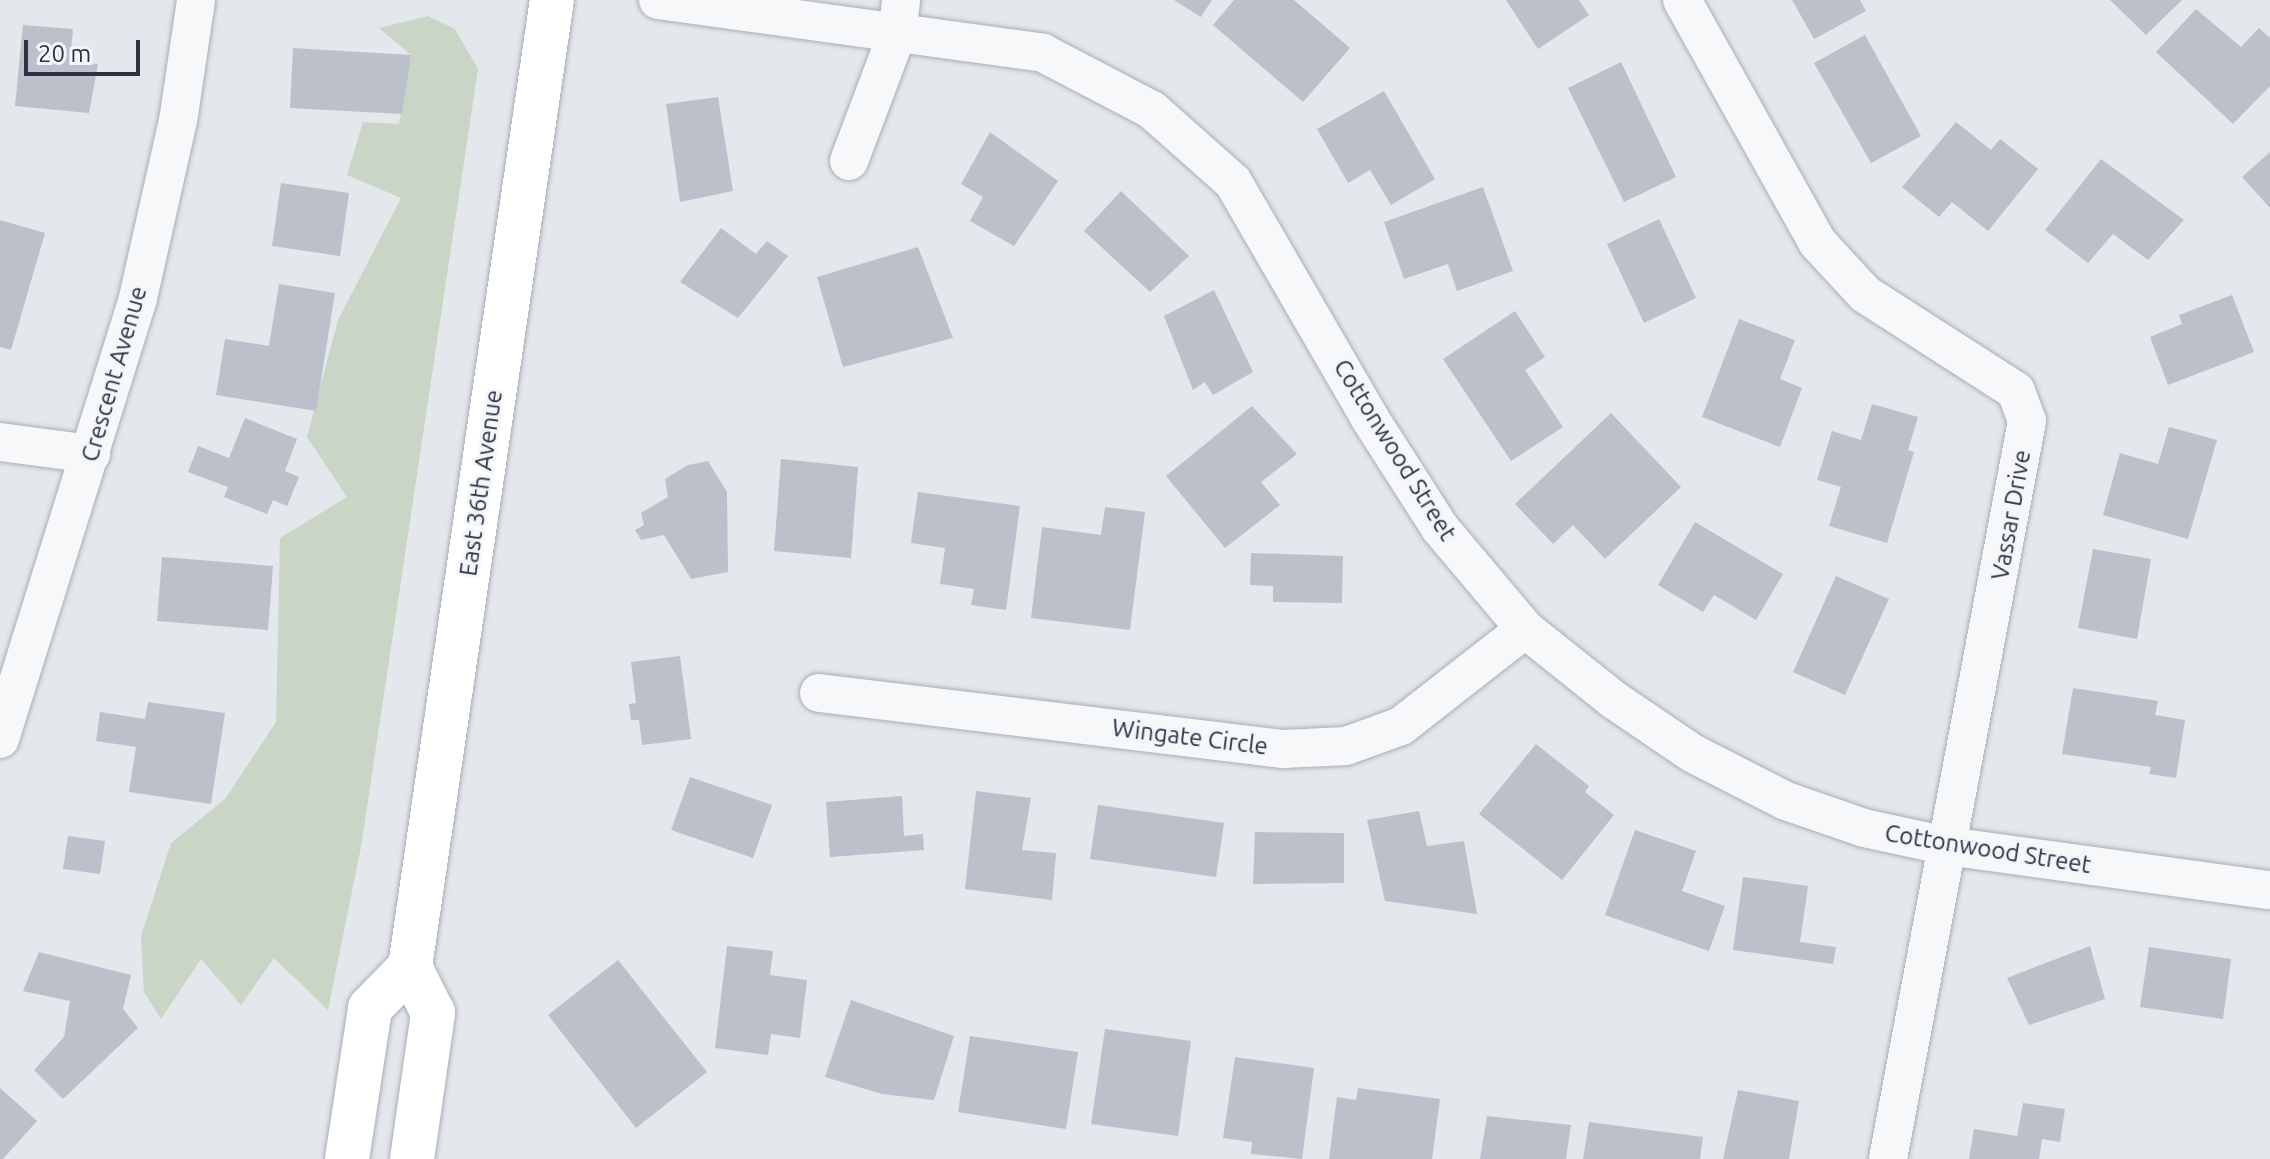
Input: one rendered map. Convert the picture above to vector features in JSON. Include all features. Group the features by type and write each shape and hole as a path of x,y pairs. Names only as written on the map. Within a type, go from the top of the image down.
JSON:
{"main road":[{"name":"East 36th Avenue","path":"410,967 552,0"},
{"path":"347,1159 370,1008 410,967 433,1013 412,1159"}],"street":[{"name":"Crescent Avenue","path":"0,739 138,298 178,121 196,0"},
{"name":"Cottonwood Street","path":"658,0 899,17 1043,53 1152,110 1233,182 1432,516 1525,629 1614,700 1692,753 1786,801 1864,828 1947,846 2270,890"},
{"name":"Vassar Drive","path":"1682,0 1817,242 1865,294 2016,391 2027,421 1888,1159"},
{"path":"849,161 899,17"},
{"path":"0,442 91,454"},
{"name":"Wingate Circle","path":"819,693 1284,749 1346,746 1401,726 1525,629"}],"green space":[{"path":"428,16 455,29 478,69 361,847 328,1010 274,958 241,1005 201,959 161,1019 144,992 141,936 171,843 225,799 276,722 280,538 347,497 307,437 338,320 401,198 347,175 363,122 399,124 411,55 379,28"}],"building":[{"path":"1174,0 1212,0 1201,17"},
{"path":"1234,0 1294,0 1350,48 1303,102 1213,25"},
{"path":"1506,0 1579,0 1589,15 1538,49"},
{"path":"1792,0 1860,0 1866,11 1814,39"},
{"path":"2110,0 2182,0 2146,35"},
{"path":"2196,9 2241,47 2259,28 2270,38 2270,86 2233,124 2156,52"},
{"path":"23,25 73,29 70,62 98,64 89,113 15,106"},
{"path":"1865,35 1921,136 1871,163 1814,63"},
{"path":"293,48 411,55 402,114 290,108"},
{"path":"1621,62 1676,177 1624,202 1568,88"},
{"path":"1384,91 1435,179 1391,205 1370,170 1348,183 1317,129"},
{"path":"718,97 733,191 680,202 666,104"},
{"path":"1956,122 1991,150 2000,139 2038,169 1988,231 1952,202 1939,217 1902,187"},
{"path":"990,132 1058,181 1014,246 970,221 983,197 961,184"},
{"path":"2270,152 2270,208 2242,177"},
{"path":"2101,159 2184,220 2148,260 2113,234 2088,263 2045,230"},
{"path":"281,183 349,193 340,256 272,246"},
{"path":"1483,187 1513,271 1457,291 1448,264 1404,279 1384,222"},
{"path":"1121,191 1189,256 1150,292 1084,231"},
{"path":"1659,219 1696,298 1644,323 1607,244"},
{"path":"0,220 45,233 11,350 0,347"},
{"path":"721,228 756,254 767,241 788,256 738,318 680,282"},
{"path":"918,247 953,338 843,367 817,277"},
{"path":"279,284 335,293 316,411 216,395 225,339 269,346"},
{"path":"1214,290 1253,372 1213,395 1205,382 1193,390 1164,316"},
{"path":"2232,295 2254,352 2168,385 2150,337 2182,324 2179,315"},
{"path":"1515,311 1545,357 1525,370 1563,427 1511,461 1443,359"},
{"path":"1739,319 1795,340 1780,379 1802,388 1780,447 1702,417"},
{"path":"1872,404 1918,417 1908,450 1914,452 1887,543 1829,526 1841,487 1817,480 1832,431 1861,440"},
{"path":"1252,406 1297,454 1261,482 1280,505 1225,548 1166,476"},
{"path":"1611,413 1681,487 1605,559 1573,525 1553,544 1515,504"},
{"path":"245,418 297,439 285,471 299,477 287,506 273,500 267,514 224,497 228,487 188,472 198,446 229,458"},
{"path":"2169,427 2217,440 2188,539 2103,515 2120,453 2158,464"},
{"path":"781,459 858,467 851,558 774,551"},
{"path":"708,461 727,492 728,572 691,579 664,535 641,540 635,530 644,525 641,513 668,497 665,479 688,465"},
{"path":"918,492 1020,506 1006,610 971,605 974,589 940,584 945,548 911,543"},
{"path":"1105,507 1145,512 1130,630 1031,618 1042,527 1101,535"},
{"path":"1695,522 1783,574 1756,620 1714,595 1703,612 1658,585"},
{"path":"2093,549 2151,559 2137,639 2078,628"},
{"path":"1251,553 1343,556 1342,603 1273,602 1273,586 1250,585"},
{"path":"162,557 273,566 268,630 157,621"},
{"path":"1836,576 1889,599 1845,695 1793,672"},
{"path":"680,656 691,739 642,745 639,720 631,720 629,704 636,703 631,662"},
{"path":"2073,688 2158,701 2155,715 2185,720 2176,778 2149,774 2151,767 2062,754"},
{"path":"148,702 225,713 211,804 129,792 136,747 96,741 100,712 145,719"},
{"path":"1536,744 1589,786 1585,792 1614,815 1562,880 1479,814"},
{"path":"690,777 772,805 753,858 671,830"},
{"path":"976,791 1031,798 1022,850 1056,853 1052,900 965,889"},
{"path":"902,796 904,836 923,834 924,850 830,857 826,802"},
{"path":"1098,805 1224,823 1216,877 1090,859"},
{"path":"1419,811 1427,846 1464,841 1477,914 1385,901 1367,820"},
{"path":"1635,830 1696,851 1682,891 1725,906 1709,951 1605,915"},
{"path":"1255,832 1344,833 1344,883 1253,884"},
{"path":"68,836 105,841 100,874 63,869"},
{"path":"1743,877 1808,886 1800,942 1836,947 1833,964 1733,950"},
{"path":"727,946 773,951 770,975 807,980 800,1038 771,1034 768,1055 715,1048"},
{"path":"2090,946 2105,999 2029,1025 2007,978"},
{"path":"2149,947 2231,959 2223,1019 2140,1007"},
{"path":"39,952 131,975 123,1009 138,1028 63,1099 34,1070 64,1037 70,1001 23,991"},
{"path":"618,960 707,1072 636,1128 548,1015"},
{"path":"851,1000 954,1036 934,1100 882,1094 825,1077"},
{"path":"1105,1029 1191,1041 1178,1136 1091,1124"},
{"path":"970,1036 1078,1052 1066,1129 958,1112"},
{"path":"1235,1057 1314,1068 1302,1159 1251,1154 1252,1142 1223,1138"},
{"path":"0,1088 37,1121 3,1159 0,1159"},
{"path":"1358,1088 1440,1099 1432,1159 1329,1159 1337,1097 1356,1100"},
{"path":"1738,1090 1799,1101 1789,1159 1723,1159"},
{"path":"2023,1103 2065,1109 2060,1142 2042,1139 2039,1159 1969,1159 1974,1129 2017,1136"},
{"path":"1487,1116 1571,1125 1566,1159 1480,1159"},
{"path":"1589,1122 1703,1137 1700,1159 1583,1159"}]}
